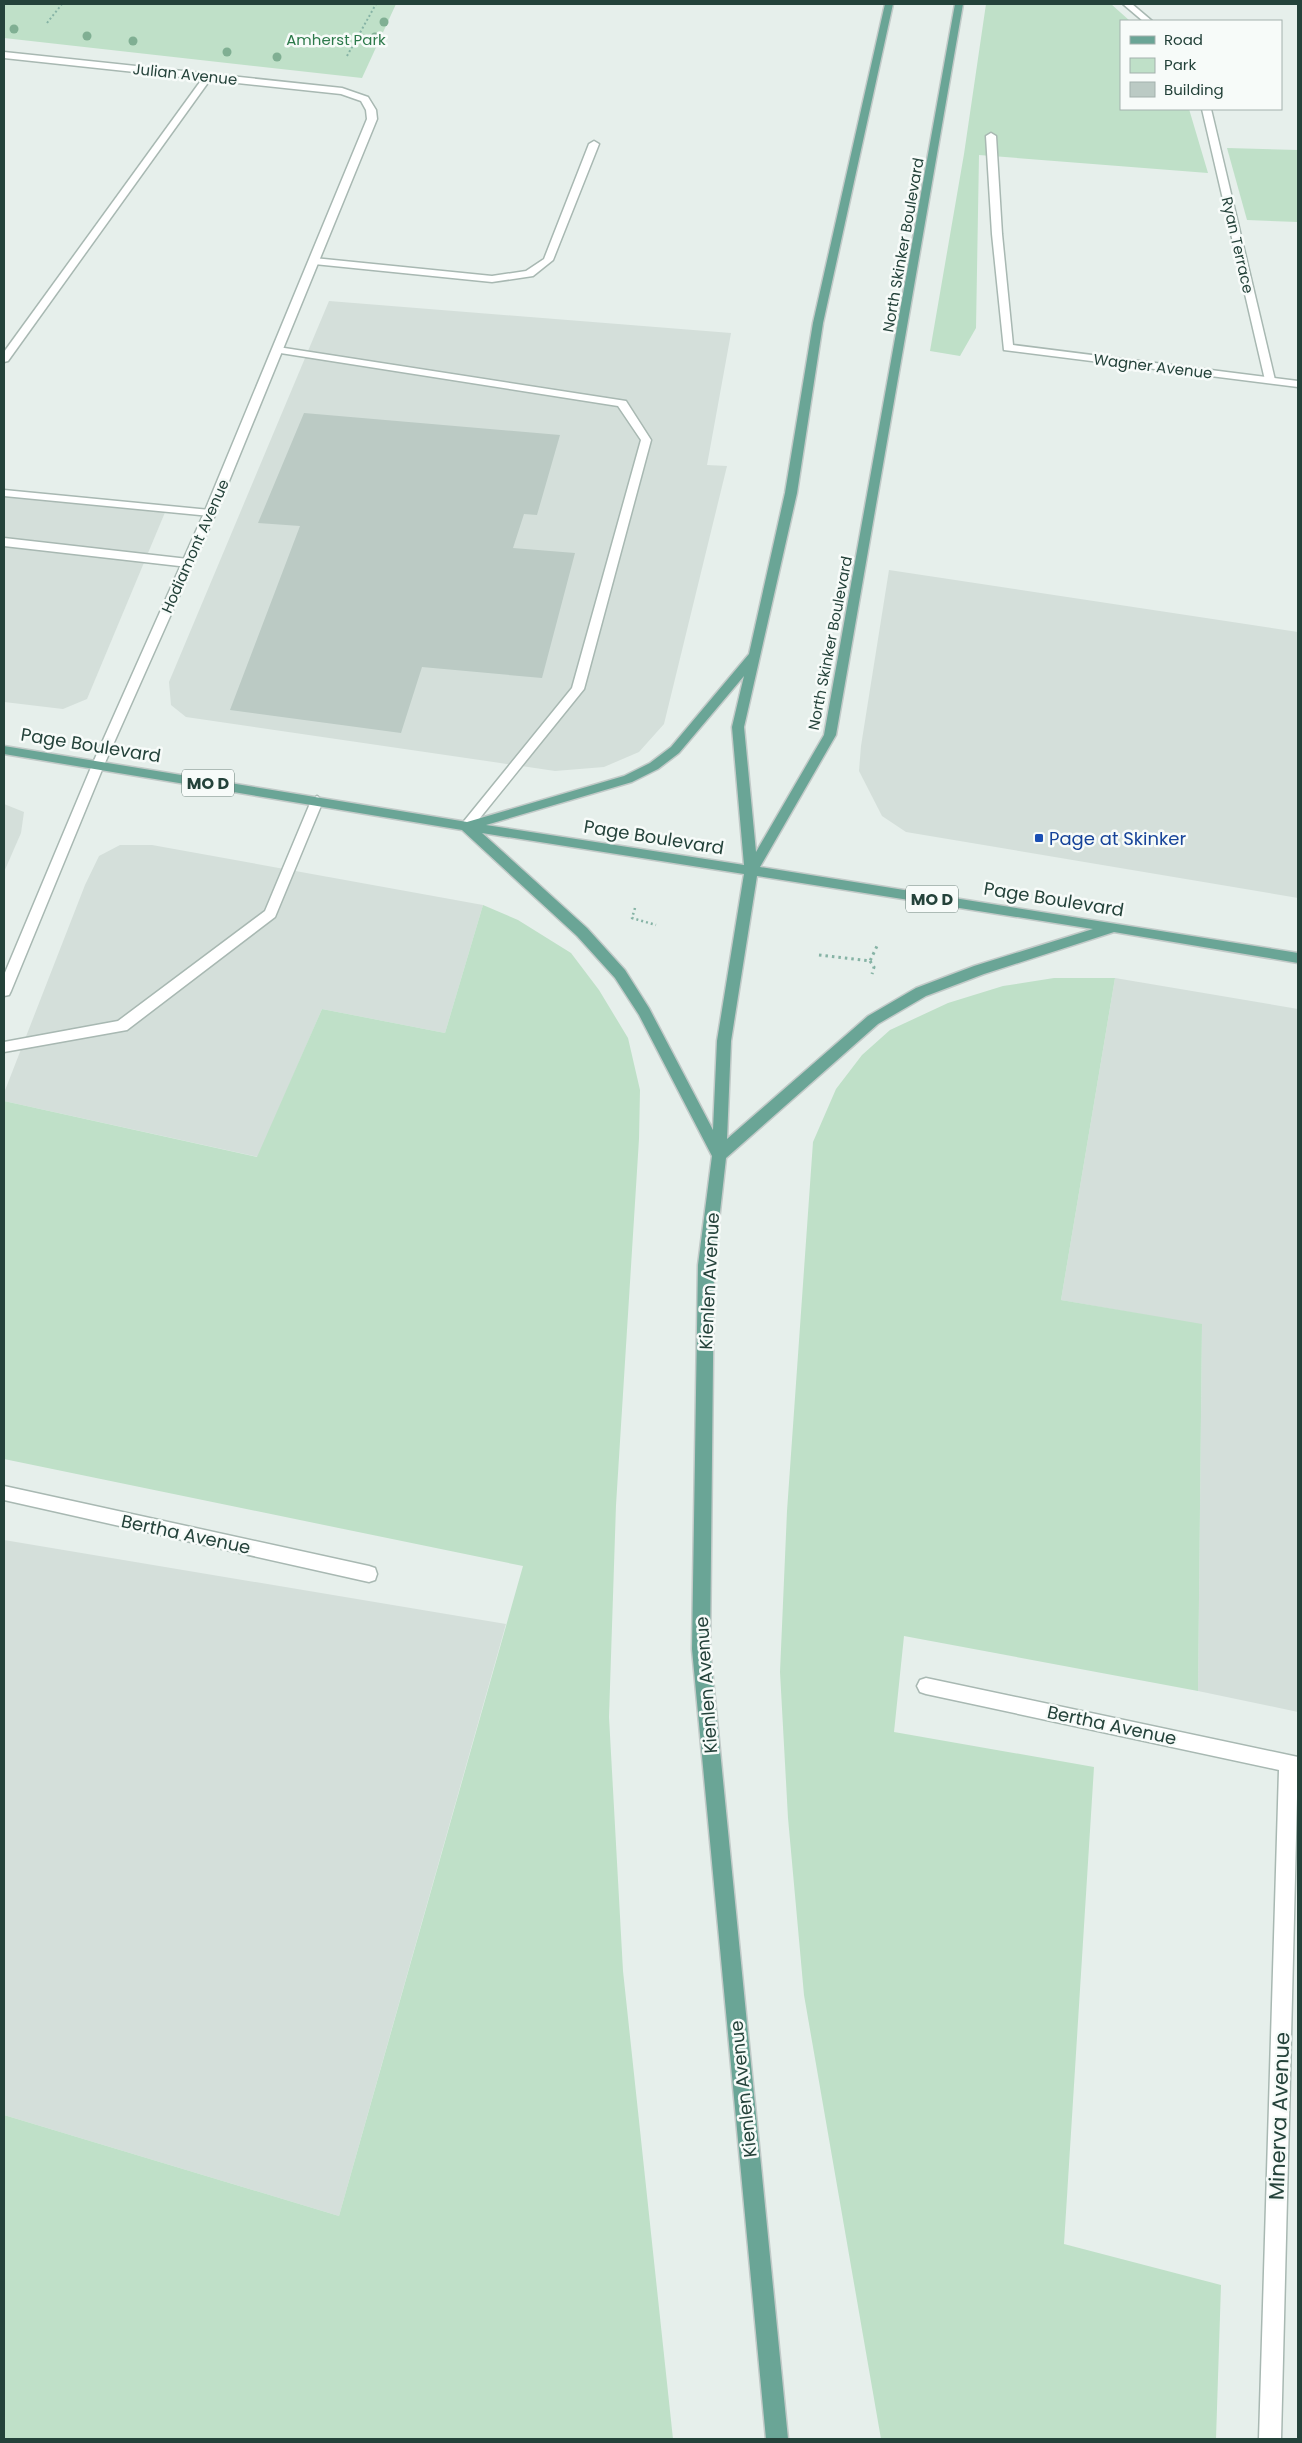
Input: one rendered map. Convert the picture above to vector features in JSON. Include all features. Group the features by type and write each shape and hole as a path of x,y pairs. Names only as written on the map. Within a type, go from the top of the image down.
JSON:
{"main road":[{"path":"750,871 738,727 757,652 790,494 818,323 889,4"},
{"name":"North Skinker Boulevard","path":"750,871 830,735 959,4"},
{"path":"466,826 628,779 654,766 675,750 757,652"},
{"name":"Page Boulevard","path":"4,750 466,826 1113,927 1298,958"},
{"path":"466,826 582,932 620,974 644,1012 719,1155 873,1020 921,992 979,970 1113,927"},
{"name":"Kienlen Avenue","path":"750,871 724,1041 719,1155 706,1265 701,1649 778,2439"}],"street":[{"path":"1126,4 1147,20"},
{"name":"Julian Avenue","path":"4,54 342,91 365,99"},
{"path":"4,359 208,77"},
{"name":"Hodiamont Avenue","path":"4,990 98,765 210,513 372,119 371,110 365,99"},
{"name":"Ryan Terrace","path":"1206,110 1270,380"},
{"name":"Wagner Avenue","path":"991,136 997,234 1008,348 1298,384"},
{"path":"314,262 492,279 529,274 548,260 594,144"},
{"path":"278,350 622,403 646,440 578,689 466,826"},
{"path":"4,493 210,513"},
{"path":"4,542 188,563"},
{"path":"4,1047 122,1026 270,914 317,801"},
{"name":"Bertha Avenue","path":"4,1494 369,1574"},
{"name":"Bertha Avenue","path":"926,1686 1293,1764"},
{"name":"Minerva Avenue","path":"1270,2439 1293,1764"}],"path":[{"path":"346,58 376,4"},
{"path":"635,908 632,918 656,925"},
{"path":"818,955 870,961 877,946"}],"shaded area":[{"path":"329,301 731,333 707,465 727,466 664,724 639,752 604,767 555,771 186,717 171,705 169,682"},
{"path":"4,495 166,510 87,699 63,709 4,702"},
{"path":"889,570 1298,632 1298,898 906,832 882,816 859,771 861,746"},
{"path":"4,804 24,812 21,833 4,872"},
{"path":"120,845 152,845 483,905 445,1033 322,1009 258,1157 4,1101 4,1093 85,885 99,856"},
{"path":"1115,978 1298,1009 1298,1712 1198,1691 1202,1325 1061,1300"},
{"path":"4,1540 506,1624 339,2216 4,2115"}],"green space":[{"name":"Amherst Park","path":"4,4 396,4 362,78 4,38"},
{"path":"986,4 1111,4 1129,20 1120,20 1120,110 1189,110 1208,173 979,155 976,328 960,356 930,351 964,154"},
{"path":"1227,148 1298,150 1298,222 1247,220"},
{"path":"483,905 518,920 571,953 599,990 628,1038 640,1090 639,1139 616,1505 609,1717 623,1971 673,2439 4,2439 4,2115 339,2216 523,1566 4,1459 4,1101 257,1157 322,1009 445,1033"},
{"path":"1054,978 1115,978 1061,1300 1202,1324 1198,1691 904,1636 894,1732 1094,1767 1064,2244 1221,2285 1216,2439 881,2439 804,1995 788,1818 780,1672 787,1511 813,1142 836,1089 862,1055 890,1030 948,1003 1003,986"}],"building":[{"path":"304,413 560,435 537,515 524,514 513,548 575,553 542,678 422,667 401,733 230,710 300,526 258,523"}],"place":[{"name":"Page at Skinker","path":"1039,838"}]}
